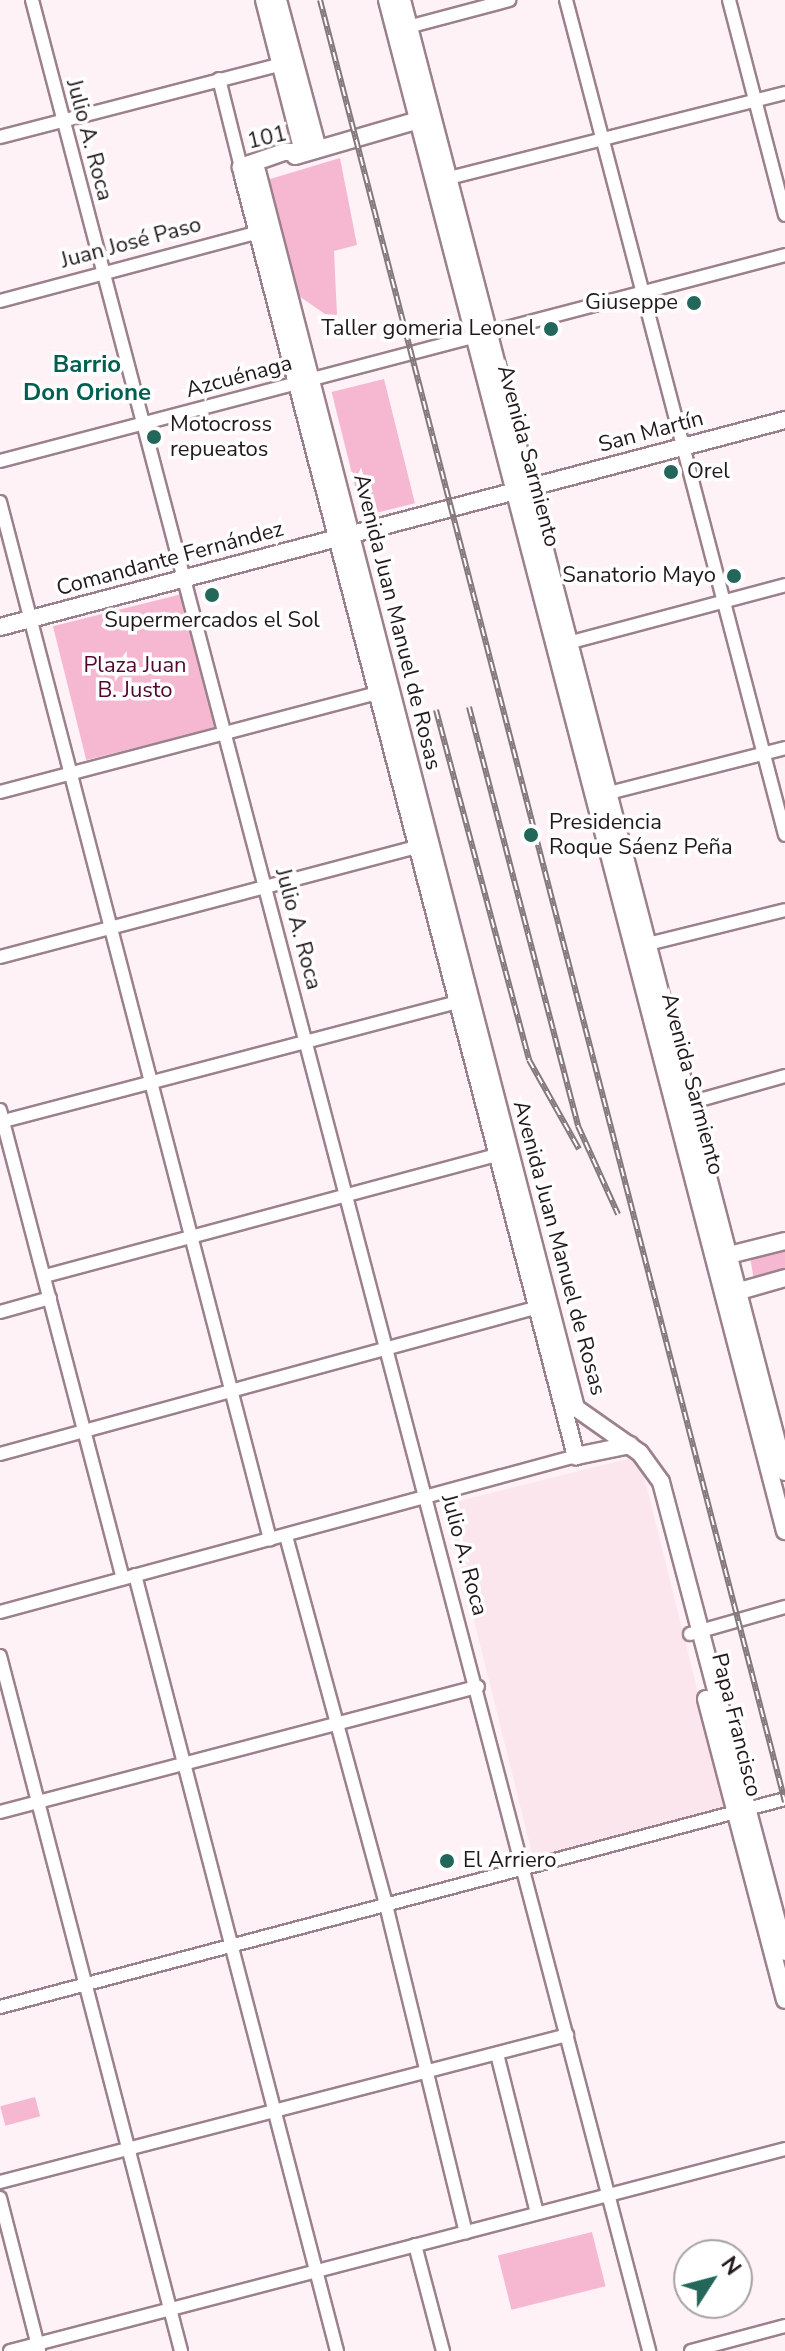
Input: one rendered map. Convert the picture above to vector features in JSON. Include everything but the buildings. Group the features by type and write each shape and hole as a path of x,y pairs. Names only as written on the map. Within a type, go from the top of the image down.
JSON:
{"main road":[{"path":"264,0 287,63 310,151"},
{"path":"278,0 287,63"},
{"name":"Avenida Sarmiento","path":"387,0 402,28 732,1293 775,1444"},
{"name":"Avenida Sarmiento","path":"402,0 402,28"},
{"path":"247,171 425,119"},
{"name":"Avenida Juan Manuel de Rosas","path":"247,171 265,230 574,1417 576,1456"},
{"name":"San Martín","path":"344,536 785,420"},
{"name":"Comandante Fernández","path":"0,627 344,536"},
{"path":"723,1256 785,1241"},
{"path":"732,1293 785,1278"},
{"name":"Avenida Juan Manuel de Rosas","path":"574,1417 604,1423 647,1460 661,1482 695,1633"},
{"path":"604,1423 608,1435 604,1450"},
{"path":"775,1444 785,1472"},
{"path":"775,1444 785,1531"},
{"path":"576,1456 630,1445"},
{"path":"695,1633 741,1812"},
{"name":"Papa Francisco","path":"741,1812 785,1952"},
{"name":"Papa Francisco","path":"741,1812 785,2000"}],"street":[{"name":"Julio A. Roca","path":"32,0 526,1868 649,2351"},
{"path":"402,28 509,0"},
{"path":"566,0 785,835"},
{"path":"729,0 785,215"},
{"path":"0,137 287,63"},
{"path":"219,79 247,171"},
{"path":"442,180 785,93"},
{"name":"Juan José Paso","path":"0,301 265,230"},
{"name":"Azcuénaga","path":"0,461 785,255"},
{"path":"0,502 270,1539"},
{"path":"562,644 785,585"},
{"path":"0,792 385,691"},
{"path":"602,795 785,748"},
{"path":"0,957 424,844"},
{"path":"641,946 785,910"},
{"path":"337,2351 231,1944 1,1117 151,1082 465,1000"},
{"path":"683,1105 785,1076"},
{"path":"45,1276 504,1152"},
{"path":"0,1312 50,1298"},
{"path":"0,1454 544,1305"},
{"path":"0,1612 576,1456"},
{"path":"286,1536 386,1905 466,2232"},
{"path":"695,1633 785,1607"},
{"path":"0,1656 89,1985 181,2351"},
{"path":"0,1812 180,1761 478,1687"},
{"path":"0,2007 785,1799"},
{"path":"0,2182 567,2035"},
{"path":"497,2054 537,2213"},
{"path":"10,2351 38,2348 316,2271 785,2149"},
{"path":"0,2198 38,2348"},
{"path":"415,2245 443,2351"},
{"path":"691,2351 785,2326"}],"shaded area":[{"path":"639,1456 727,1809 533,1858 445,1504"}],"green space":[{"path":"340,158 357,245 334,251 337,315 325,314 296,294 267,180"},
{"path":"384,379 415,503 363,516 332,392"},
{"name":"Plaza Juan B. Justo","path":"182,594 215,728 86,760 53,626"},
{"path":"785,1248 785,1272 754,1280 750,1257"},
{"path":"35,2097 40,2116 5,2126 0,2106"},
{"path":"592,2232 606,2286 511,2310 498,2255"}],"railway":[{"path":"320,0 785,1802"},
{"path":"469,707 578,1126 618,1214"},
{"path":"436,710 529,1060 579,1149"}],"place":[{"name":"Giuseppe","path":"694,303"},
{"name":"Taller gomeria Leonel","path":"551,329"},
{"name":"Motocross repueatos","path":"154,437"},
{"name":"Orel","path":"671,472"},
{"name":"Sanatorio Mayo","path":"734,576"},
{"name":"Supermercados el Sol","path":"212,595"},
{"name":"Presidencia Roque Sáenz Peña","path":"531,835"},
{"name":"El Arriero","path":"447,1861"}],"district":[{"name":"Barrio Don Orione","path":"87,379"}]}
